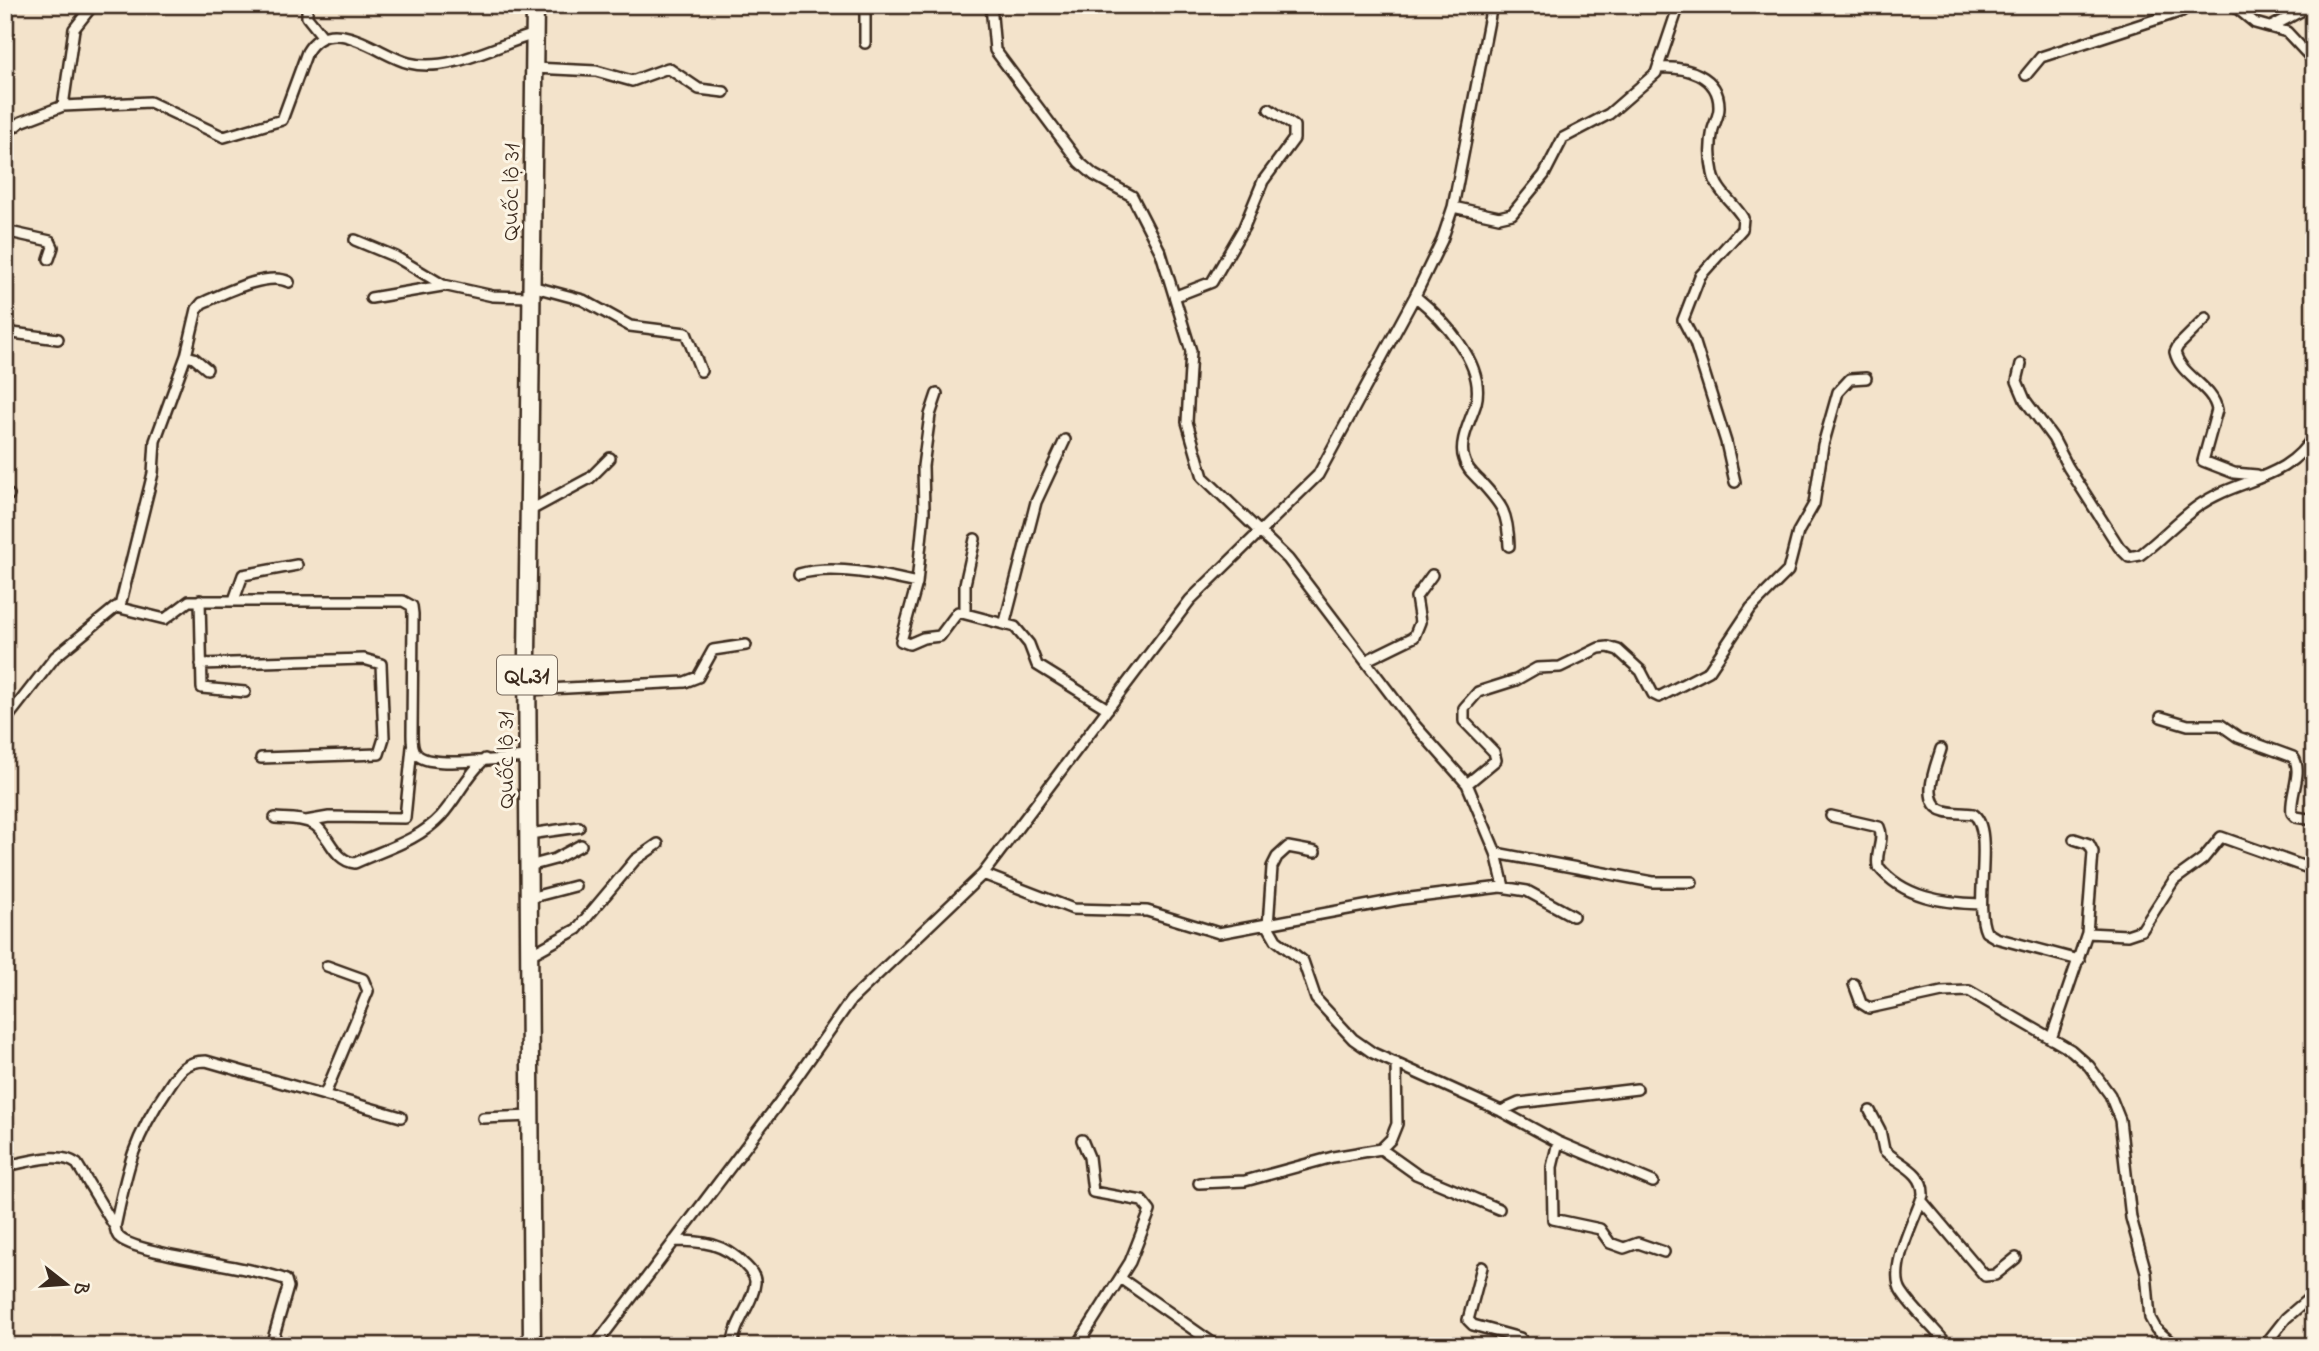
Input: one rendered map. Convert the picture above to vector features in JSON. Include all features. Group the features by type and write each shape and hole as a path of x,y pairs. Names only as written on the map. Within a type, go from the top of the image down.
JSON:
{"highway":[{"name":"Quốc lộ 31","path":"532,1346 528,512 534,291 535,5"}],"street":[{"path":"63,106 72,37 79,20 93,5"},
{"path":"307,5 307,17 323,37"},
{"path":"865,43 866,5"},
{"path":"991,5 992,37 1002,60 1079,162 1094,176 1127,191 1138,202 1176,296 1192,361 1187,422 1199,469 1211,485 1288,559 1411,721 1467,784 1496,853 1504,887"},
{"path":"594,1346 851,1000 984,874 1190,600 1318,475 1416,296 1453,207 1492,5"},
{"path":"1453,207 1509,217 1544,175 1563,138 1609,114 1637,93 1658,68 1678,5"},
{"path":"2026,75 2040,57 2182,11 2189,5"},
{"path":"2233,5 2255,23 2273,26 2293,36 2314,61"},
{"path":"2273,26 2312,5"},
{"path":"5,134 21,122 63,106 150,103 218,136 234,135 282,120 307,51 311,44 323,37 362,41 398,60 435,65 535,34"},
{"path":"1658,68 1674,67 1690,71 1702,76 1714,87 1719,108 1712,136 1713,176 1743,218 1742,229 1700,276 1684,320 1699,353 1735,482"},
{"path":"534,68 596,71 632,81 668,68 699,89 724,92"},
{"path":"1176,296 1212,282 1244,227 1263,181 1294,139 1294,126 1269,109"},
{"path":"5,231 50,241 53,247 49,260"},
{"path":"355,240 396,257 443,285 493,296 534,291 583,300 630,326 686,333 701,371"},
{"path":"5,721 55,657 97,620 121,606 153,473 155,441 186,356 197,309 202,303 264,278 289,282"},
{"path":"372,298 443,285"},
{"path":"1416,296 1438,314 1455,335 1476,378 1476,401 1463,455 1467,467 1507,515 1509,546"},
{"path":"2206,318 2175,352 2190,376 2216,403 2217,410 2203,461 2234,473 2262,475"},
{"path":"5,332 58,338"},
{"path":"186,356 194,358 207,369"},
{"path":"2021,364 2017,381 2025,400 2053,438 2068,467 2125,555 2140,555 2197,507 2297,460 2314,435"},
{"path":"1467,784 1496,760 1494,752 1466,724 1463,717 1467,702 1484,689 1516,680 1536,668 1560,667 1604,647 1618,650 1641,671 1653,694 1658,697 1709,671 1751,608 1788,571 1798,532 1814,504 1823,445 1838,392 1850,380 1866,378"},
{"path":"937,394 930,415 923,466 924,512 917,583 903,643 940,636 954,614 965,612 1005,622 1015,627 1029,644 1037,665 1108,709"},
{"path":"1005,622 1036,502 1065,440"},
{"path":"528,512 590,478 610,458"},
{"path":"965,612 965,584 975,539"},
{"path":"234,600 243,575 297,565"},
{"path":"799,574 811,571 859,573 917,583"},
{"path":"1367,660 1414,637 1420,622 1416,597 1432,575"},
{"path":"121,606 165,619 182,603 200,600 408,603 413,614 412,745 405,818 329,817 306,821 275,818"},
{"path":"200,600 202,688 245,692"},
{"path":"528,690 685,682 698,677 713,650 746,645"},
{"path":"201,664 364,659 381,664 384,738 379,754 372,757 261,758"},
{"path":"2161,717 2188,724 2221,725 2238,737 2293,757 2298,766 2291,798 2292,813 2299,818 2314,820"},
{"path":"412,745 422,758 437,762 528,757"},
{"path":"1941,750 1933,775 1931,798 1943,811 1973,814 1982,822 1981,904 1984,929 1992,937 2079,960"},
{"path":"306,821 319,829 343,860 355,863 372,853 406,843 425,831 443,814 467,776 485,760"},
{"path":"1831,816 1880,827 1882,833 1877,855 1878,866 1915,893 1937,902 1981,904"},
{"path":"529,834 579,827"},
{"path":"2087,933 2127,934 2142,930 2174,880 2203,859 2221,837 2314,870"},
{"path":"2051,1039 2087,933 2093,852 2089,844 2074,839"},
{"path":"530,956 576,929 635,860 658,844"},
{"path":"529,866 555,859 581,845"},
{"path":"1315,852 1288,848 1277,857 1270,883 1268,926 1276,940 1303,961 1312,992 1322,1007 1359,1044 1501,1111 1558,1142 1653,1182"},
{"path":"1496,853 1641,880 1692,882"},
{"path":"984,874 1073,909 1147,911 1211,932 1268,926 1402,899 1504,887 1527,891 1573,916"},
{"path":"529,898 575,886"},
{"path":"325,1094 368,991 363,979 327,966"},
{"path":"1854,984 1861,1003 1869,1008 1942,992 1973,992 2051,1039 2089,1066 2114,1104 2122,1134 2131,1218 2146,1272 2148,1312 2156,1329 2175,1346"},
{"path":"115,1227 134,1146 150,1111 187,1064 206,1061 401,1117"},
{"path":"1199,1183 1245,1181 1333,1157 1381,1149 1391,1139 1397,1124 1396,1063"},
{"path":"1501,1111 1519,1103 1637,1089"},
{"path":"1870,1111 1880,1130 1884,1150 1922,1181 1922,1200 1898,1266 1897,1282 1904,1295 1948,1346"},
{"path":"482,1118 532,1116"},
{"path":"1077,1346 1139,1244 1150,1208 1142,1201 1093,1192 1089,1157 1082,1140"},
{"path":"1558,1142 1552,1167 1550,1201 1553,1219 1600,1229 1610,1243 1624,1248 1638,1243 1664,1252"},
{"path":"1381,1149 1416,1174 1499,1209"},
{"path":"5,1166 57,1158 71,1159 77,1164 120,1238 286,1280 288,1287 271,1346"},
{"path":"1922,1200 1985,1276 1993,1276 2016,1258"},
{"path":"674,1241 718,1245 729,1250 753,1273 755,1283 733,1334 733,1346"},
{"path":"1482,1267 1468,1320 1473,1325 1520,1338 1527,1346"},
{"path":"1120,1278 1217,1346"},
{"path":"2264,1346 2286,1318 2314,1294"}]}
